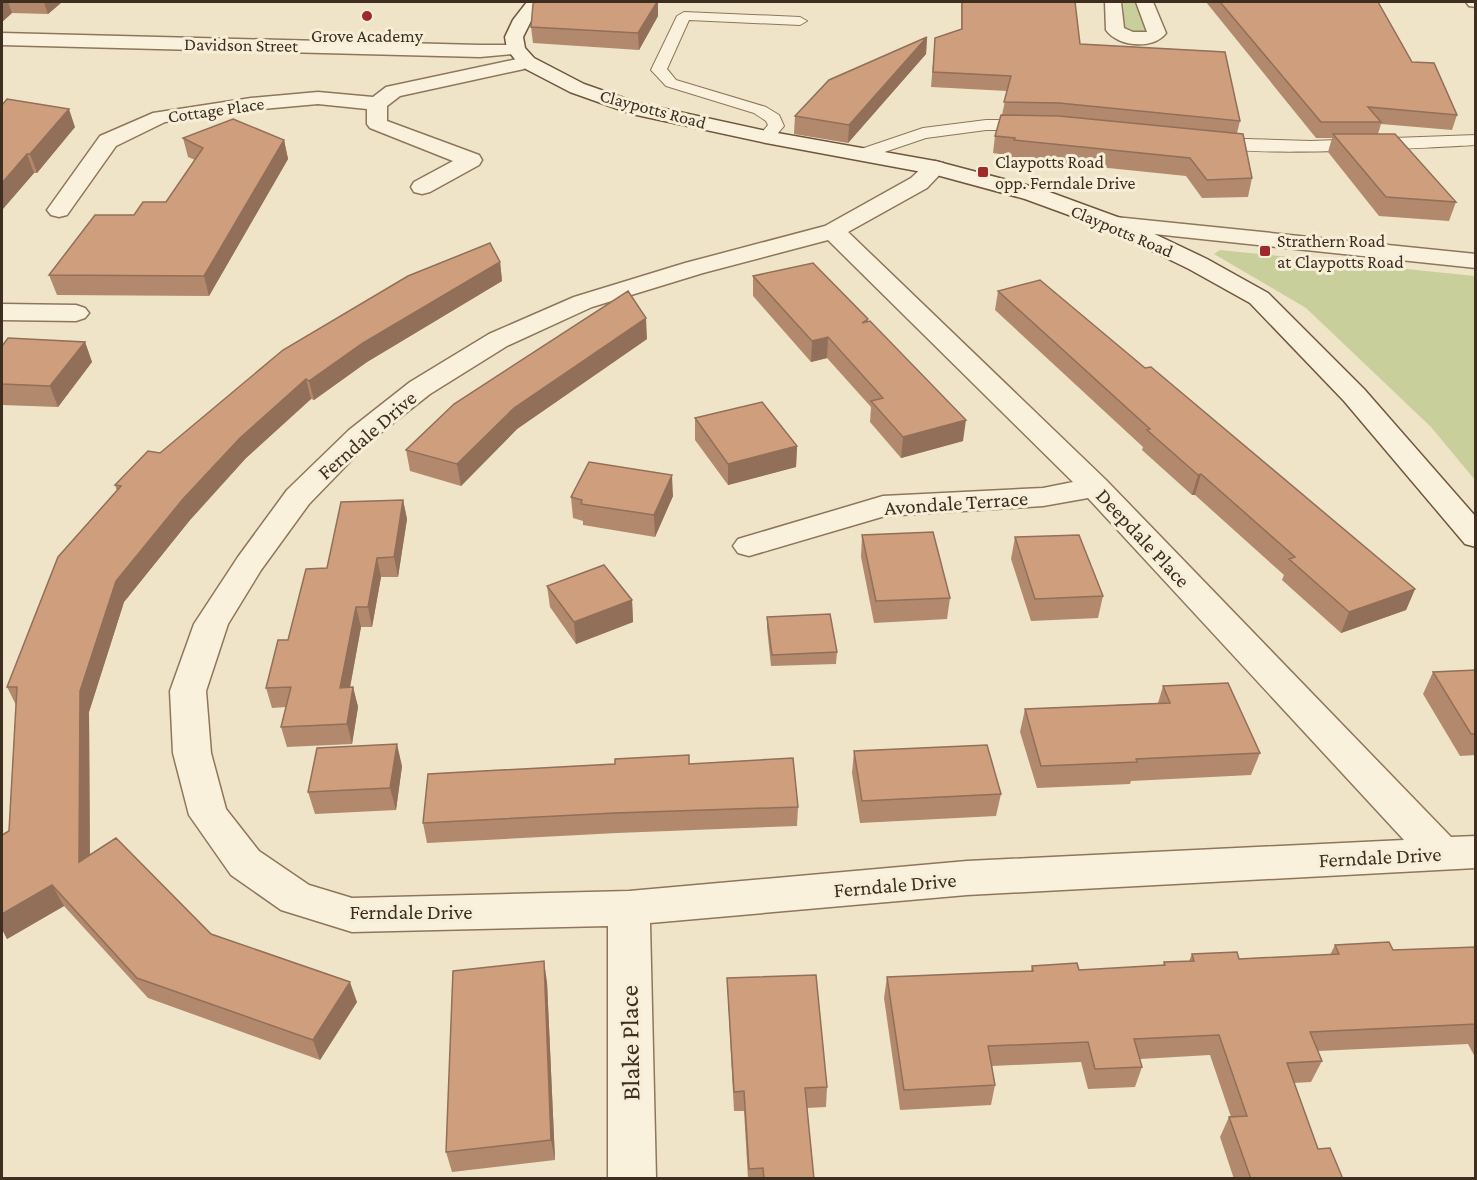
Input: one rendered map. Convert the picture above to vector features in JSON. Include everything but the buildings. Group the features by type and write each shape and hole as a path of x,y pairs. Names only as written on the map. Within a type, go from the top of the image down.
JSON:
{"street":[{"path":"422,187 471,160 377,124 377,104 393,91 522,56 514,37 522,20 536,2"},
{"path":"1113,2 1115,30 1123,36 1138,39 1152,38 1156,33 1145,2"},
{"name":"Davidson Street","path":"2,39 480,51 522,56"},
{"name":"Claypotts Road","path":"522,56 577,88 632,108 766,137 935,168 1033,194 1115,224 1198,264 1259,298 1354,394 1476,537"},
{"name":"Cottage Place","path":"59,210 108,141 160,117 251,104 318,98 377,104"},
{"name":"Ferndale Drive","path":"935,168 919,183 833,231 694,268 583,302 498,340 420,388 359,436 298,497 249,564 211,624 188,691 192,753 208,815 245,863 296,898 352,915 629,908 968,878 1459,853"},
{"path":"1115,224 1476,261"},
{"name":"Deepdale Place","path":"833,231 1095,487 1459,853"},
{"path":"2,312 76,313"},
{"name":"Avondale Terrace","path":"749,546 883,507 1043,497 1095,487"},
{"name":"Blake Place","path":"629,908 632,1179"}],"lane":[{"path":"766,137 776,126 773,118 760,110 671,83 659,70 684,16 800,21"},
{"path":"864,154 923,133 986,125 1044,125"},
{"path":"1196,141 1242,145 1386,145 1476,140"}],"green space":[{"path":"1123,2 1136,2 1147,30 1137,33 1125,29"},
{"path":"1220,250 1475,276 1475,480 1431,427 1306,308 1214,254"}],"place":[{"name":"Grove Academy","path":"367,16"},
{"name":"Claypotts Road opp. Ferndale Drive","path":"983,172"},
{"name":"Strathern Road at Claypotts Road","path":"1265,251"}]}
